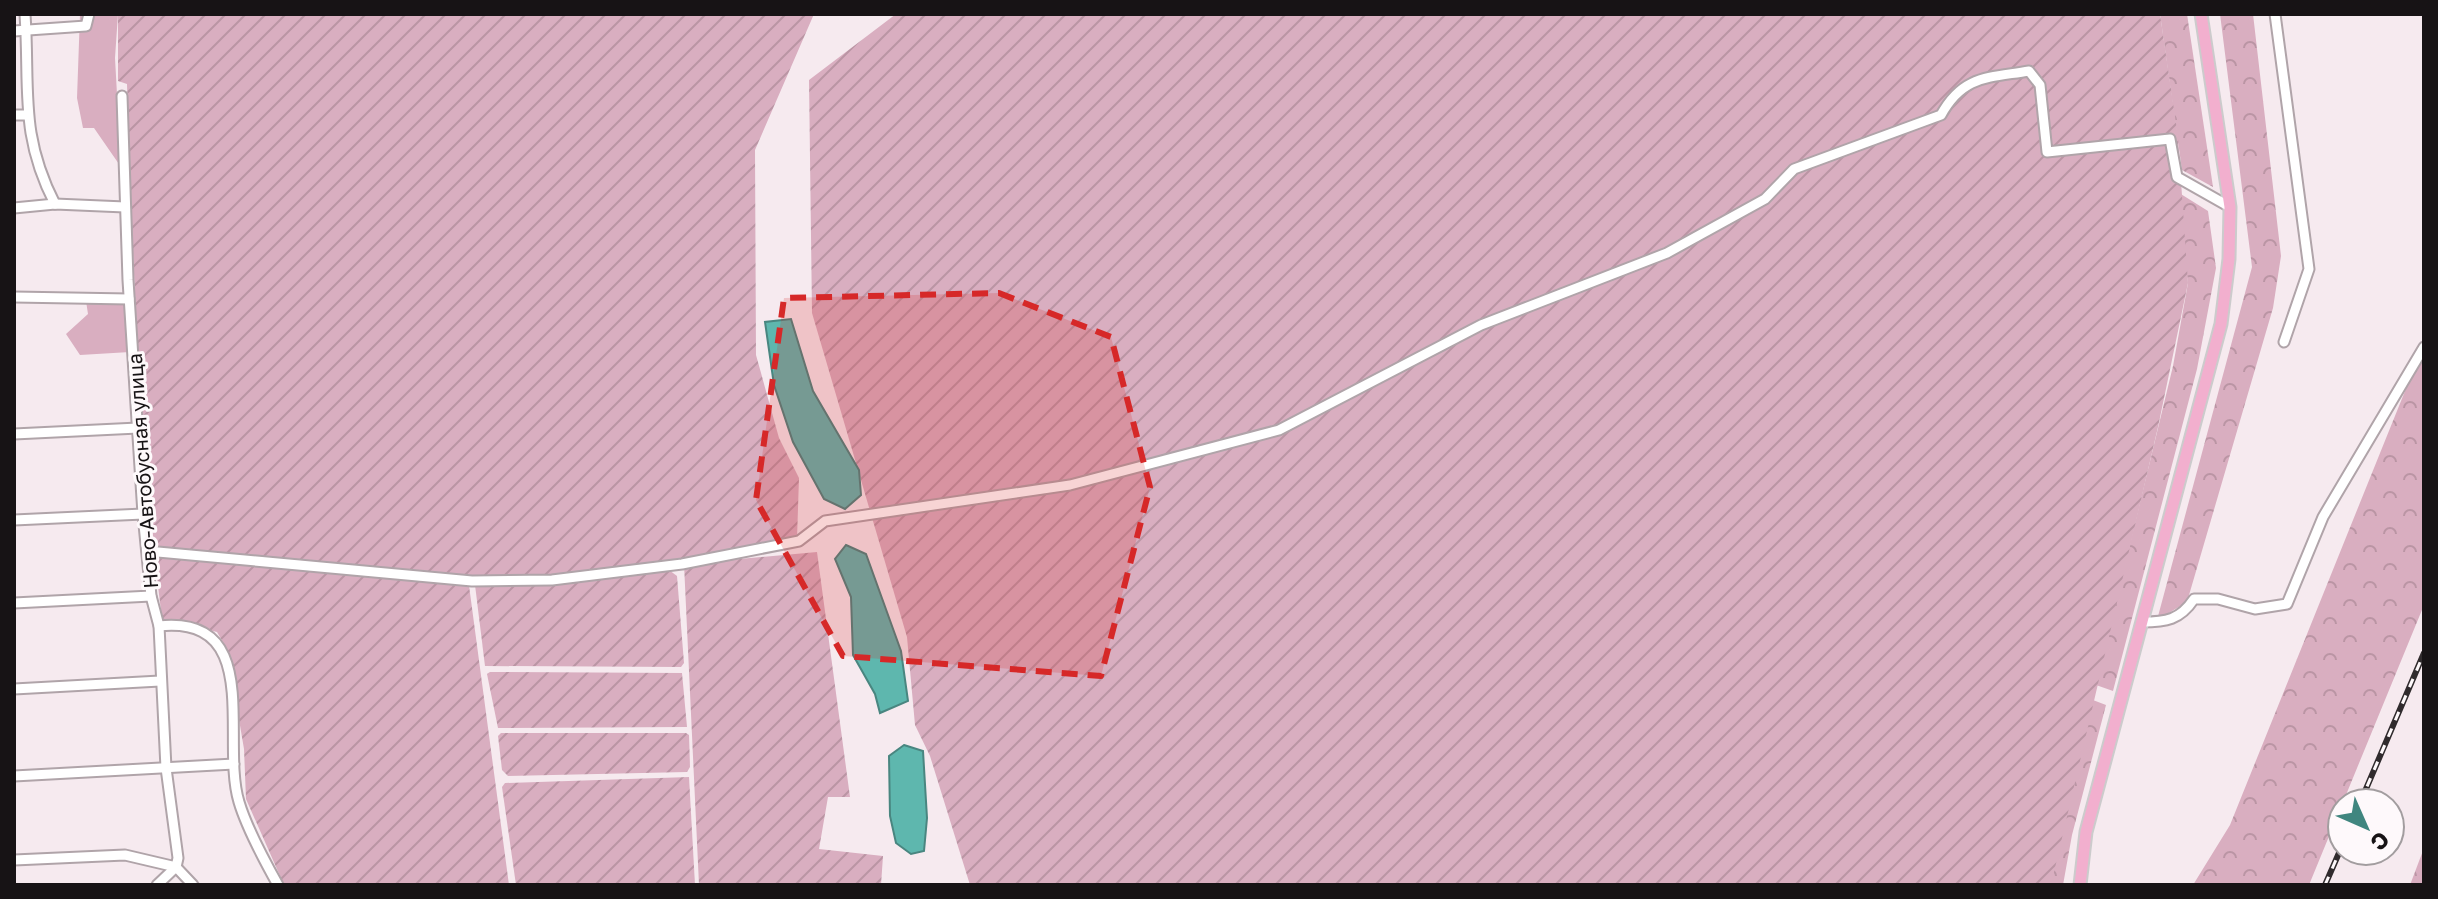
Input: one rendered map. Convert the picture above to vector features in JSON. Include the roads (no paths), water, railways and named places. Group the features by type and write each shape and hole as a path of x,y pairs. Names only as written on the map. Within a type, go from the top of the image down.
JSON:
{"main road":[{"path":"2080,885 2086,832 2221,324 2229,259 2230,207 2201,14"}],"street":[{"path":"25,14 27,115 35,163 55,204"},
{"path":"14,31 86,26 89,14"},
{"path":"2275,14 2309,269 2284,342"},
{"path":"147,551 472,581 552,580 682,564 799,541 825,521 1070,485 1191,455 1279,430 1481,325 1667,253 1765,199 1794,169 1941,115 1951,95 1972,80 2029,71 2040,85 2047,152 2170,139 2177,177 2230,207"},
{"name":"Ново-Автобусная улица","path":"122,96 129,299 143,514 151,596 159,626 166,768 178,858 176,867"},
{"path":"14,115 27,115"},
{"path":"14,208 55,204 125,207"},
{"path":"14,297 129,299"},
{"path":"2142,622 2164,622 2183,614 2194,599 2218,599 2255,609 2287,604 2323,517 2424,347"},
{"path":"14,434 138,428"},
{"path":"14,520 143,514"},
{"path":"14,603 151,596"},
{"path":"159,626 197,628 215,637 222,649 235,723 234,764 239,801 278,885"},
{"path":"14,689 160,681"},
{"path":"14,776 234,764"},
{"path":"14,860 125,855 176,867 193,885"},
{"path":"157,885 176,867"}],"railway":[{"path":"2367,787 2424,653"},
{"path":"2325,885 2333,867"}]}
